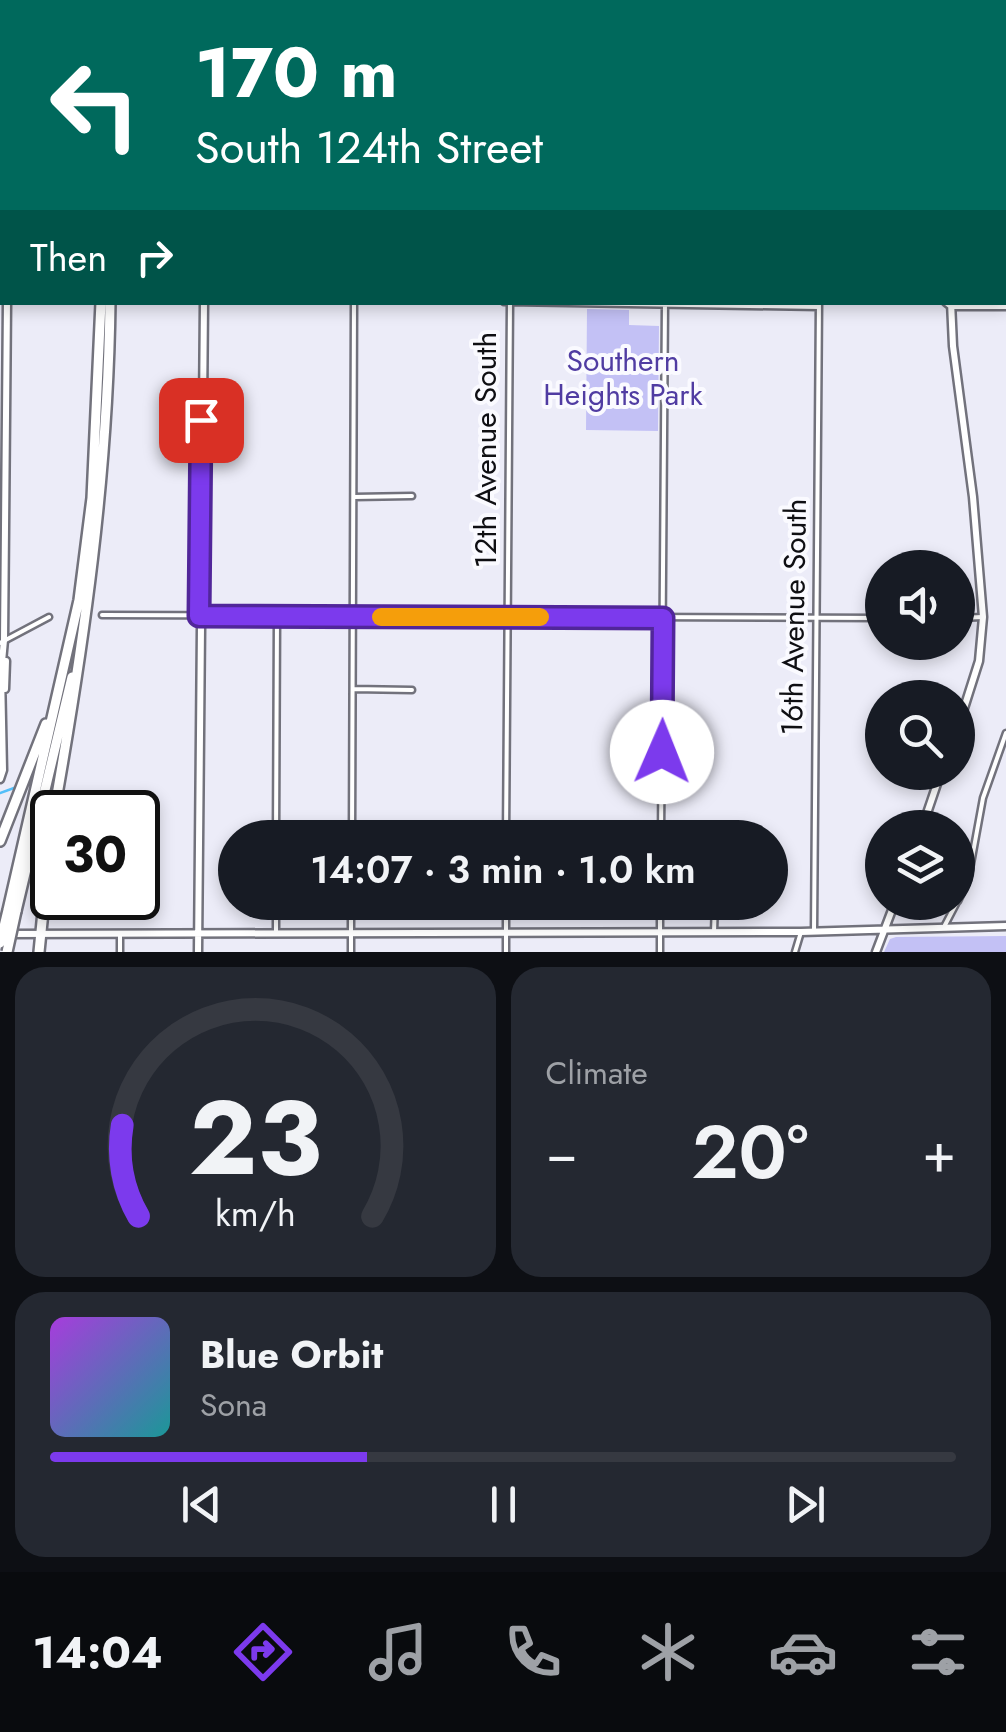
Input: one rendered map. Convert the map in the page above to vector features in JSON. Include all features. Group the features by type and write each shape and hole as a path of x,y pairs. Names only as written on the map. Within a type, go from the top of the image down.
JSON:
{"highway":[{"path":"7,952 12,911 78,600 92,498 101,305"},
{"path":"58,790 85,621 108,410 110,305"},
{"path":"0,943 12,911 85,621"},
{"path":"0,840 44,730 68,644"},
{"path":"39,952 44,920"}],"main road":[{"path":"0,780 4,694 3,305"},
{"path":"198,952 204,305"},
{"path":"949,305 983,617 979,660 973,680"},
{"path":"978,305 1006,306"},
{"path":"876,952 888,920"},
{"path":"0,934 800,932 1006,926"}],"street":[{"path":"352,820 354,305"},
{"name":"12th Avenue South","path":"506,820 508,305"},
{"path":"661,820 665,305"},
{"name":"16th Avenue South","path":"814,931 819,305"},
{"path":"354,497 412,496"},
{"path":"102,615 865,618"},
{"path":"276,820 277,616"},
{"path":"2,642 49,617"},
{"path":"975,617 983,617"},
{"path":"353,689 412,690"},
{"path":"975,842 983,798 1006,733"},
{"path":"276,920 276,933"},
{"path":"351,920 351,952"},
{"path":"506,920 506,952"},
{"path":"660,920 660,952"},
{"path":"714,920 714,932"},
{"path":"944,928 948,920"},
{"path":"795,952 800,932"},
{"path":"120,934 120,952"}],"green space":[{"name":"Southern Heights Park","path":"587,309 629,310 629,325 659,326 658,431 586,430"},
{"path":"1006,936 1006,952 884,952 890,939 896,937"}],"waterway":[{"path":"0,793 14,788"}],"slow traffic":[{"path":"381,617 540,617"}],"route":[{"path":"201,420 199,616 663,618 662,752"}]}
